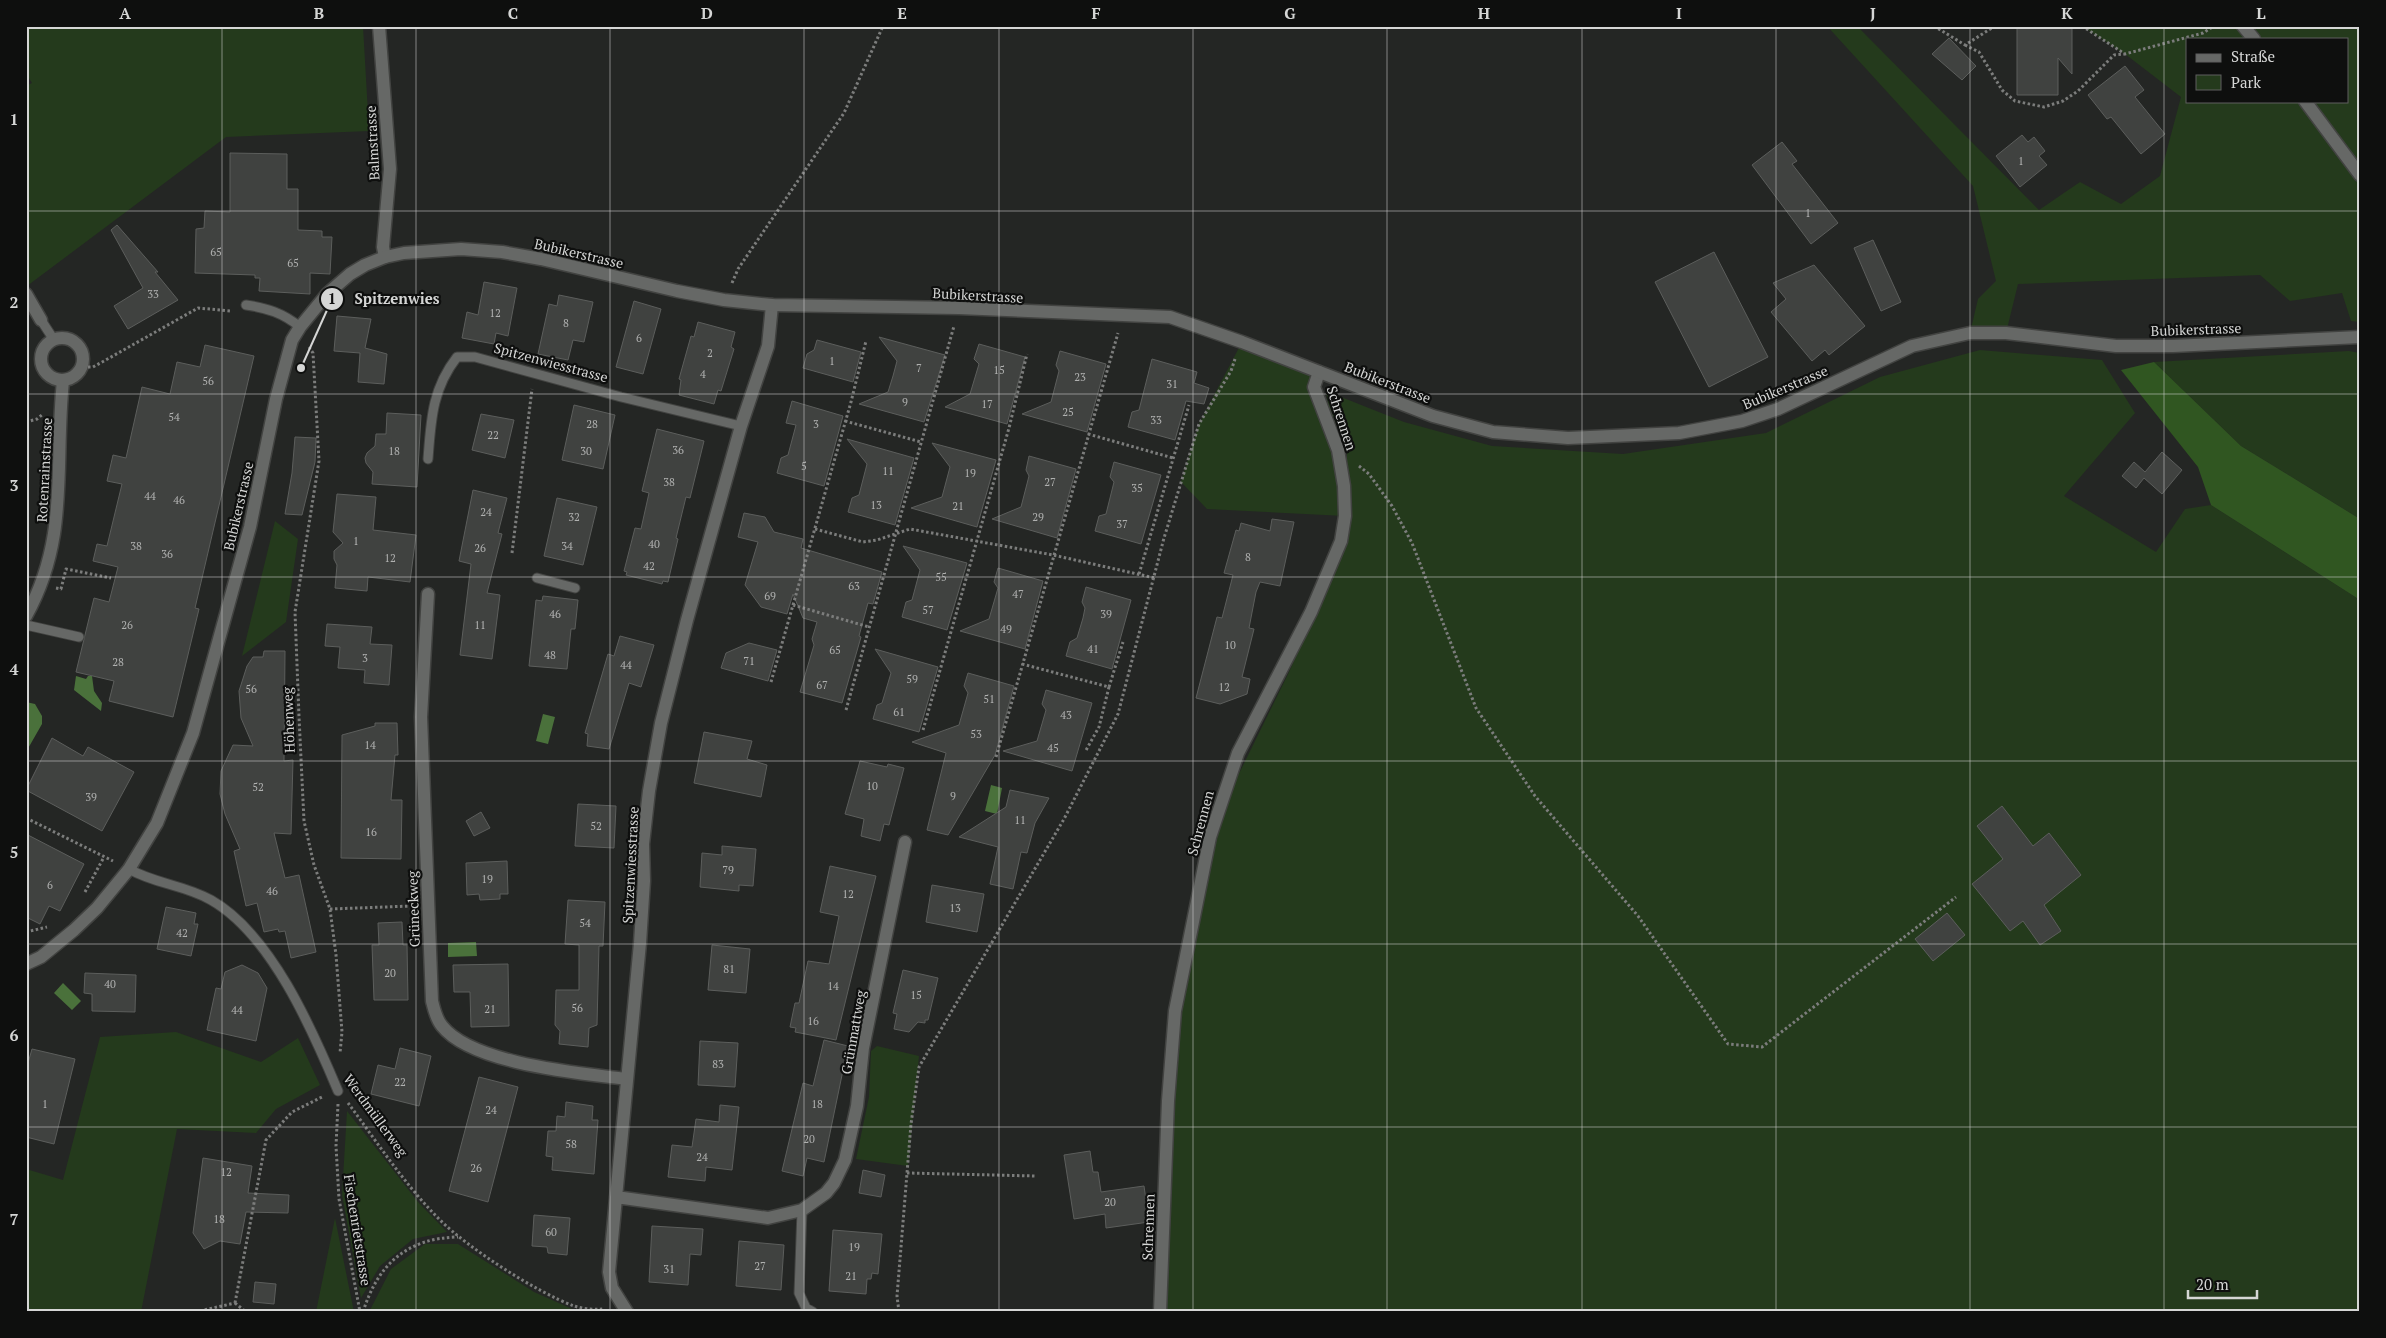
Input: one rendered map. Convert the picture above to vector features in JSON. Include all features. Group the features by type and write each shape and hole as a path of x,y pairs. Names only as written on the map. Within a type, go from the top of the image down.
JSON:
{"street":[{"name":"Balmstrasse","path":"378,26 390,169 383,247 385,258"},
{"path":"2243,26 2253,38"},
{"path":"2305,102 2360,176"},
{"name":"Bubikerstrasse","path":"26,964 41,956 74,930 97,908 129,870 157,823 193,733 250,527 285,360 300,327 327,294 350,274 365,265 385,258 404,253 461,249 502,252 541,259 678,292 724,300 772,304 959,308 1170,317 1242,342 1432,416 1493,432 1568,438 1679,433 1742,422 1778,409 1912,346 1970,333 2006,333 2116,346 2173,346 2360,338"},
{"path":"26,294 41,320"},
{"name":"Spitzenwiesstrasse","path":"626,1312 612,1288 610,1272 626,1079 640,943 644,881 644,838 661,723 687,620 741,426 768,346 772,304"},
{"path":"60,338 71,339 80,346 84,356 83,367 71,379 64,381 52,379 44,371 40,361 43,350 54,340 60,338"},
{"name":"Schrennen","path":"1160,1312 1170,1058 1174,1011 1210,837 1238,753 1311,612 1341,541 1345,516 1344,486 1338,450 1314,387 1319,372"},
{"name":"Rotenrainstrasse","path":"26,616 41,584 51,553 58,516 64,381"},
{"name":"Grüneckweg","path":"428,594 421,717 432,1001 441,1025 449,1033 479,1050 505,1059 571,1072 626,1079"},
{"name":"Grünmattweg","path":"616,1197 768,1218 785,1216 802,1210 826,1194 834,1183 845,1160 857,1106 863,1048 905,842"}],"lane":[{"path":"246,305 268,308 287,316 300,327"},
{"path":"41,320 54,340"},
{"name":"Spitzenwiesstrasse","path":"428,459 431,411 444,373 457,357 475,357 741,426"},
{"path":"537,578 575,588"},
{"path":"26,625 79,637"},
{"name":"Werdmüllerweg","path":"129,870 148,880 193,890 214,901 241,922 266,953 290,991 311,1028 338,1091"},
{"path":"802,1210 799,1293 806,1308 812,1312"}],"path":[{"path":"724,300 738,269 844,113 883,26"},
{"path":"1934,26 1979,52 2002,90 2015,101 2044,107 2078,92 2114,56 2204,33 2214,26"},
{"path":"1966,46 1995,26"},
{"path":"2082,26 2125,54"},
{"path":"83,367 93,367 198,308 234,311 246,305"},
{"path":"846,710 953,328"},
{"path":"996,757 1118,331"},
{"path":"771,682 866,341"},
{"path":"899,1312 897,1296 911,1124 919,1067 1059,827 1099,754 1118,714 1164,538 1199,424 1231,371 1242,342"},
{"name":"Höhenweg","path":"309,346 313,353 319,461 295,612 299,718 304,821 314,865 330,909 342,1032 340,1062"},
{"path":"923,730 1027,354"},
{"path":"512,553 534,373"},
{"path":"1139,574 1189,405"},
{"path":"845,421 922,442"},
{"path":"1088,434 1173,458"},
{"path":"1338,450 1369,474 1392,506 1412,543 1476,708 1535,796 1638,916 1728,1044 1762,1047 1956,897"},
{"path":"815,529 863,542 877,540 910,529 1053,555 1155,578"},
{"path":"41,584 62,589 66,569 110,578"},
{"path":"793,605 870,627"},
{"path":"1085,752 1099,727 1123,642"},
{"path":"1022,664 1109,688"},
{"path":"26,818 129,870"},
{"path":"84,893 104,857"},
{"path":"330,909 428,906"},
{"path":"26,932 46,928 53,923"},
{"path":"235,1303 266,1140 292,1112 314,1100 338,1091"},
{"name":"Werdmüllerweg","path":"338,1091 423,1202 459,1237 533,1286 574,1306 594,1310"},
{"name":"Fischenrietstrasse","path":"338,1091 336,1146 339,1199 361,1312"},
{"path":"907,1173 1035,1176"},
{"path":"361,1312 369,1293 380,1276 406,1250 421,1242 459,1237"},
{"path":"196,1312 235,1303"},
{"path":"235,1303 246,1312"}],"green space":[{"path":"26,26 363,26 369,131 226,137 27,286 26,86 32,83 26,73"},
{"path":"1827,26 1857,26 2039,210 2080,182 2121,204 2160,176 2181,97 2125,54 2082,26 2360,26 2360,322 2351,321 2342,293 2290,301 2260,275 2018,284 2006,333 1970,333 1978,299 1996,281 1973,186"},
{"path":"1242,342 1319,372 1314,387 1338,450 1345,516 1207,509 1181,482 1199,424"},
{"path":"1980,350 2102,360 2135,413 2064,496 2156,552 2185,509 2211,505 2360,600 2360,1312 1165,1312 1179,1013 1225,802 1289,672 1347,544 1347,443 1331,420 1326,391 1404,422 1492,446 1623,454 1766,433 1880,377"},
{"path":"2349,351 2360,353 2360,519 2241,446 2154,362"},
{"path":"275,521 298,539 286,622 242,656"},
{"path":"176,1032 261,1062 298,1038 320,1085 276,1109 256,1133 177,1129 141,1312 26,1312 26,1169 63,1180 100,1037"},
{"path":"877,1046 919,1056 908,1166 856,1159 869,1097 871,1051"},
{"path":"347,1111 418,1202 447,1232 413,1239 380,1266 361,1298 342,1195"},
{"path":"335,1218 354,1312 316,1312"},
{"path":"425,1244 458,1244 534,1292 579,1312 369,1312 391,1269"}],"shaded area":[{"path":"2154,362 2241,446 2360,519 2360,600 2211,505 2198,467 2121,370"},
{"path":"76,676 86,679 88,676 92,676 94,691 102,703 101,711 74,690"},
{"path":"26,702 35,704 42,716 42,724 26,752"},
{"path":"543,714 555,717 548,744 536,741"},
{"path":"991,785 1002,788 997,814 985,811"},
{"path":"476,942 477,956 448,957 448,943"},
{"path":"63,983 81,1001 72,1010 54,993"}],"building":[{"path":"2017,26 2072,26 2072,74 2058,58 2058,95 2017,95"},
{"path":"1949,38 1976,66 1962,80 1932,54"},
{"path":"2125,66 2144,90 2135,97 2165,134 2141,154 2111,117 2107,119 2088,95"},
{"path":"2022,135 2028,142 2034,137 2045,151 2039,156 2047,165 2020,187 1996,156"},
{"path":"1782,142 1797,161 1792,164 1838,223 1811,244 1752,165"},
{"path":"230,153 287,154 287,189 298,189 298,230 322,231 322,237 332,237 330,274 310,273 310,294 259,291 260,278 255,278 255,275 195,273 196,229 204,228 205,211 230,212"},
{"path":"117,225 158,272 155,272 178,300 128,329 114,306 143,288 111,230"},
{"path":"1873,240 1901,302 1881,311 1854,248"},
{"path":"1714,252 1768,357 1709,387 1655,282"},
{"path":"1814,265 1865,326 1829,355 1825,350 1812,361 1771,312 1786,299 1773,283"},
{"path":"484,282 517,288 508,336 496,333 494,344 462,338 467,312 478,315"},
{"path":"559,295 593,302 584,342 573,340 568,360 538,354 549,304 557,306"},
{"path":"634,301 661,309 643,374 616,367"},
{"path":"337,316 371,319 365,348 387,354 384,384 358,382 360,353 334,351"},
{"path":"698,322 735,332 731,347 734,349 721,391 718,390 714,404 679,395 681,380 679,379 691,336 694,337"},
{"path":"879,337 945,355 924,422 859,404 888,392 893,376 897,361"},
{"path":"817,340 861,352 853,382 803,368 807,354 814,350"},
{"path":"979,344 1025,357 1007,424 945,407 970,394 979,364 974,359"},
{"path":"205,345 254,356 195,608 199,609 173,717 109,701 114,681 76,672 94,598 109,602 118,567 93,561 97,544 107,546 122,484 107,481 113,455 126,458 142,387 170,394 177,362 200,367"},
{"path":"1060,351 1106,364 1087,432 1022,414 1051,402 1059,371 1056,365"},
{"path":"1152,359 1197,372 1194,383 1209,388 1204,404 1186,401 1175,440 1128,427 1132,412 1139,410"},
{"path":"792,401 843,416 824,486 777,473 781,458 788,455 796,425 786,423"},
{"path":"574,405 615,415 603,469 562,460"},
{"path":"387,413 421,415 417,487 372,484 373,472 366,463 365,458 367,453 375,446 376,434 386,434"},
{"path":"481,414 514,420 505,458 472,450"},
{"path":"657,429 704,441 690,498 686,497 668,582 663,581 662,584 626,575 627,572 624,571 635,528 641,529 649,493 642,491"},
{"path":"295,437 316,438 315,462 302,515 285,514 292,473"},
{"path":"847,439 914,458 895,525 848,512 852,498 859,495 867,464"},
{"path":"932,443 996,460 977,527 911,508 942,497 950,467"},
{"path":"2162,452 2182,470 2162,494 2144,478 2136,488 2122,476 2134,462 2145,472"},
{"path":"1029,456 1076,469 1057,538 992,519 1021,507 1029,476 1026,470"},
{"path":"1114,462 1161,475 1141,544 1095,531 1099,516 1106,514 1114,482 1110,477"},
{"path":"473,490 507,498 498,533 502,534 487,593 500,595 492,659 460,655 471,564 459,561"},
{"path":"337,494 376,497 373,530 416,535 410,582 368,577 367,591 335,588 337,565 334,559 334,551 343,543 333,532"},
{"path":"557,498 597,507 583,565 544,556"},
{"path":"744,513 765,517 774,532 803,539 801,548 882,572 873,604 868,603 859,636 861,637 842,703 800,692 814,645 812,639 817,622 803,618 793,594 787,614 761,607 745,585 758,542 738,537"},
{"path":"1272,519 1294,522 1280,586 1260,582 1256,592 1249,628 1254,629 1242,677 1250,679 1247,694 1220,704 1196,698 1217,617 1222,618 1233,575 1224,573 1236,530 1239,531 1241,523 1270,531"},
{"path":"903,546 967,563 947,630 902,617 906,602 912,600 920,570"},
{"path":"998,568 1043,581 1025,649 960,631 989,619 998,588 994,582"},
{"path":"1086,587 1131,600 1112,669 1066,656 1070,642 1077,638 1083,618 1085,608 1082,602"},
{"path":"543,596 578,600 575,629 571,629 567,669 529,666 536,600 542,601"},
{"path":"327,624 372,627 370,644 392,645 389,685 364,683 365,670 338,668 340,647 325,646"},
{"path":"620,636 654,645 641,687 629,683 609,749 587,746 588,734 585,733 608,654 614,656"},
{"path":"749,643 777,650 768,681 721,668 726,653"},
{"path":"875,649 938,667 919,732 873,719 877,705 882,703 891,673"},
{"path":"264,651 285,651 284,761 293,760 291,834 274,833 285,878 299,875 316,952 291,958 285,931 279,932 278,929 264,932 257,903 246,906 234,851 240,849 225,814 220,794 221,771 233,745 253,746 241,718 239,691 247,666 253,657 263,657"},
{"path":"968,673 1014,686 995,755 948,835 927,830 946,753 912,742 959,725 968,693 964,686"},
{"path":"1046,690 1092,703 1072,771 1003,751 1037,741 1046,710 1042,704"},
{"path":"375,723 397,723 398,755 395,755 391,800 402,800 401,859 341,858 342,735 375,726"},
{"path":"704,732 752,741 747,759 767,765 761,797 694,783"},
{"path":"52,738 83,756 88,747 134,772 102,831 26,790"},
{"path":"860,761 887,767 888,764 904,768 889,825 884,824 880,841 861,836 864,819 845,814"},
{"path":"1010,790 1049,798 1035,823 1027,853 1021,852 1013,889 990,884 998,847 959,837 1006,807"},
{"path":"578,804 616,806 614,848 575,846"},
{"path":"2002,806 2033,846 2049,833 2081,875 2044,905 2061,931 2040,945 2023,921 2010,931 1972,884 2003,859 1977,826"},
{"path":"481,812 490,828 474,836 466,821"},
{"path":"26,834 84,864 60,911 49,906 40,924 26,917"},
{"path":"722,846 756,849 753,886 739,885 739,891 700,887 702,853 722,855"},
{"path":"507,861 508,894 500,894 500,899 480,900 479,894 467,895 466,863"},
{"path":"830,866 876,876 836,1040 795,1032 796,1028 790,1027 795,1003 799,1003 808,961 829,964 839,916 820,912"},
{"path":"932,885 984,894 977,932 926,922"},
{"path":"568,900 605,902 603,946 599,946 597,1025 589,1028 588,1047 559,1044 560,1031 555,1025 556,990 579,990 579,945 565,944"},
{"path":"166,907 196,913 194,924 198,924 191,956 157,949"},
{"path":"1947,913 1965,935 1933,961 1915,939"},
{"path":"402,922 403,945 407,945 408,1000 374,1000 372,945 379,945 378,923"},
{"path":"712,945 750,949 746,993 708,990"},
{"path":"508,964 509,1026 471,1027 470,992 454,992 453,965"},
{"path":"242,965 258,973 267,988 256,1041 207,1030 216,988 221,989 225,972"},
{"path":"903,970 938,978 928,1020 925,1020 925,1023 918,1022 909,1032 894,1029 897,1014 893,1013"},
{"path":"85,973 136,975 135,1012 92,1011 92,994 84,993"},
{"path":"824,1040 848,1046 824,1162 807,1158 803,1176 782,1171 803,1083 813,1086"},
{"path":"700,1041 738,1043 735,1087 698,1085"},
{"path":"400,1048 431,1056 419,1106 371,1094 378,1065 395,1069"},
{"path":"32,1049 75,1059 54,1144 26,1137 26,1070"},
{"path":"479,1077 518,1087 488,1202 449,1191"},
{"path":"566,1102 593,1106 592,1120 598,1120 594,1174 552,1170 553,1157 546,1156 548,1131 556,1131 557,1116 565,1117"},
{"path":"720,1105 739,1107 732,1170 706,1167 705,1181 668,1177 672,1145 692,1147 696,1119 719,1122"},
{"path":"1090,1151 1093,1172 1098,1172 1101,1192 1144,1186 1146,1200 1152,1204 1154,1210 1149,1222 1106,1228 1105,1214 1074,1219 1064,1155"},
{"path":"203,1158 252,1166 248,1193 289,1195 288,1213 246,1212 240,1244 220,1241 204,1249 193,1233"},
{"path":"863,1170 885,1175 881,1197 859,1193"},
{"path":"534,1215 570,1218 567,1255 548,1253 547,1247 532,1246"},
{"path":"652,1226 703,1229 701,1255 690,1254 688,1285 649,1282"},
{"path":"833,1230 882,1234 878,1274 872,1273 871,1279 867,1279 866,1294 829,1291"},
{"path":"739,1241 784,1245 781,1290 736,1286"},
{"path":"255,1282 276,1284 274,1304 253,1302"}],"place":[{"name":"Spitzenwies","path":"301,368"}]}
